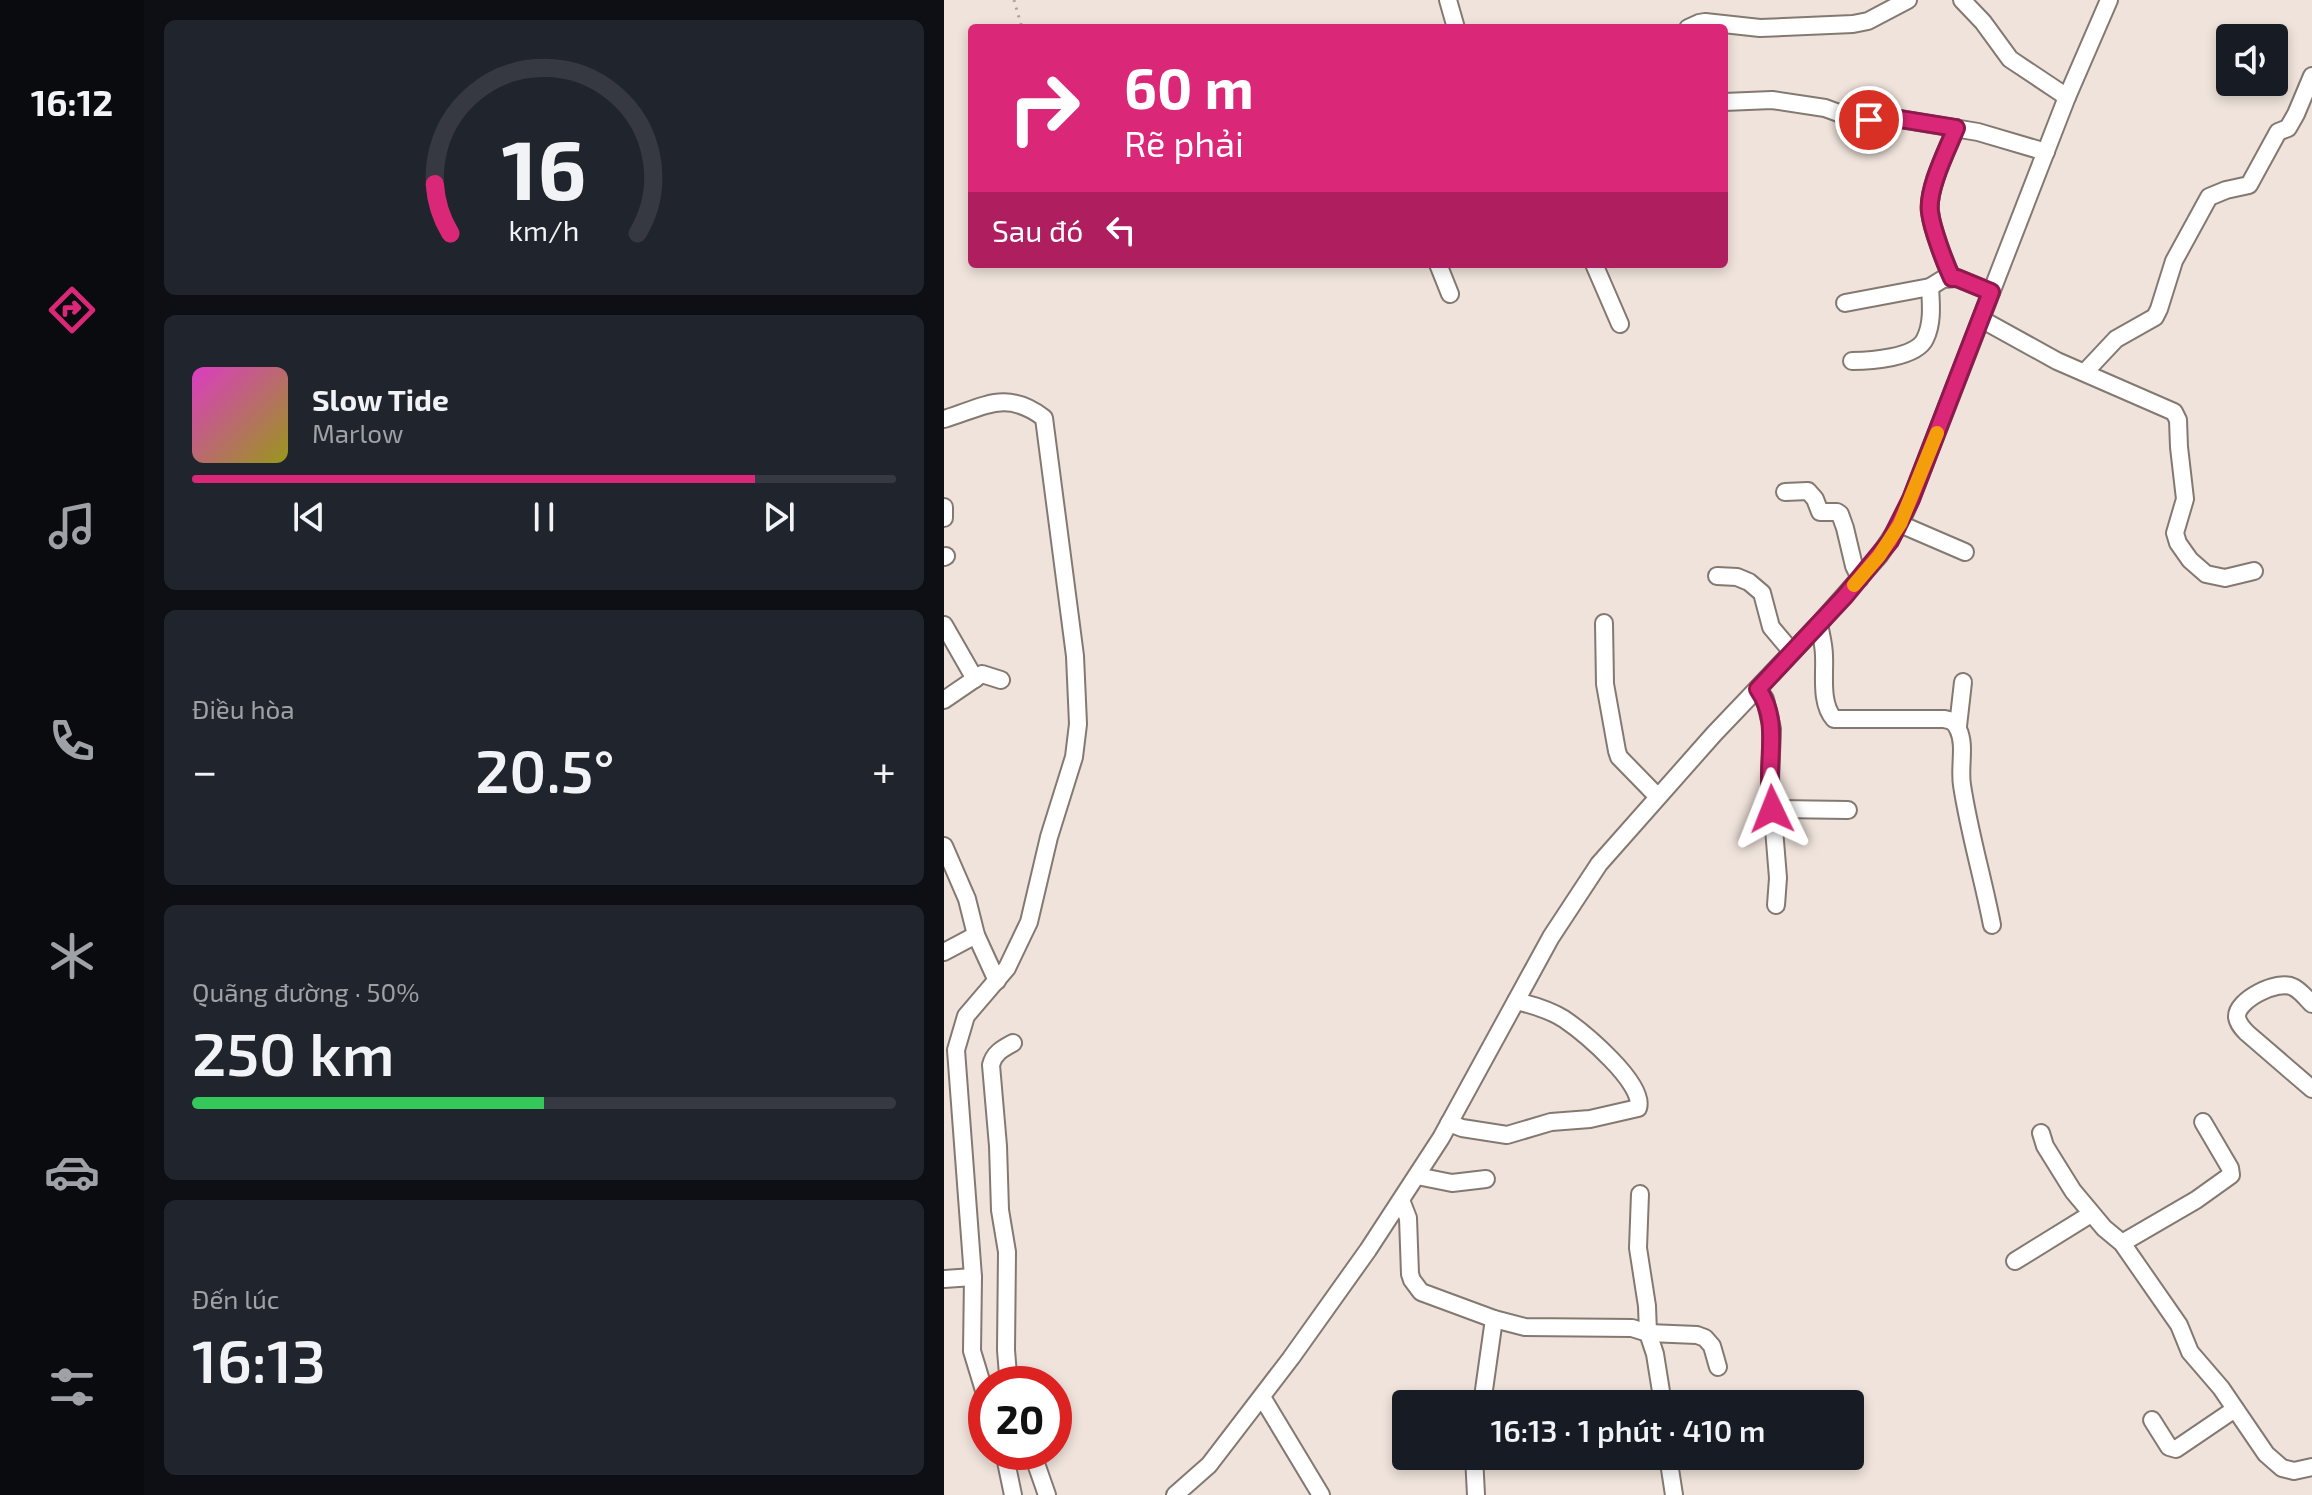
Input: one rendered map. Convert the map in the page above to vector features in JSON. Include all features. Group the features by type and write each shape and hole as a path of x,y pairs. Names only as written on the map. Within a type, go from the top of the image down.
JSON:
{"street":[{"path":"1448,0 1455,24"},
{"path":"1728,25 1760,28 1853,24 1868,21 1908,0"},
{"path":"1962,0 1983,22 2010,59 2067,97"},
{"path":"1175,1495 1209,1465 1262,1397 1401,1200 1449,1123 1551,937 1599,864 1657,796 1860,578 1900,524 2067,97 2109,0"},
{"path":"1699,24 1723,24"},
{"path":"2085,372 2116,339 2155,317 2174,261 2201,208 2213,194 2249,185 2278,132 2288,128 2312,76"},
{"path":"1728,102 1772,100 1825,108 1855,119 1900,119 1978,132 2046,152"},
{"path":"1952,278 1929,211 1934,185 1956,128"},
{"path":"1440,268 1450,294"},
{"path":"1596,268 1620,324"},
{"path":"1845,303 1930,287 1943,279 1952,278 1991,292"},
{"path":"1852,361 1890,358 1920,345 1925,340 1932,312 1930,287"},
{"path":"1981,319 2057,361 2174,412 2178,420 2185,499 2175,533 2178,543 2190,560 2206,574 2225,578 2254,571"},
{"path":"944,419 1005,401 1023,404 1044,418 1075,656 1078,724 1074,757 1049,837 1029,922 1019,947 997,981 966,1016 956,1050 973,1277 972,1351 977,1366"},
{"path":"1785,492 1808,491 1820,512 1840,514 1860,578"},
{"path":"944,507 944,518"},
{"path":"1900,524 1965,552"},
{"path":"1717,576 1737,577 1762,593 1771,627 1792,652"},
{"path":"1604,623 1604,676 1617,751 1619,757 1657,796"},
{"path":"1819,624 1827,705 1834,719 1944,719 1958,726"},
{"path":"944,625 975,679"},
{"path":"944,700 984,673 1001,680"},
{"path":"1963,682 1958,726 1961,777 1969,829 1992,925"},
{"path":"1758,689 1765,699 1772,729 1770,779 1778,878 1776,905"},
{"path":"1772,809 1848,810"},
{"path":"944,846 967,899 976,935 997,981"},
{"path":"944,952 976,935"},
{"path":"2312,1004 2295,987 2276,986 2252,998 2239,1009 2237,1015 2247,1033 2312,1089"},
{"path":"1449,1123 1507,1135 1551,1122 1590,1119 1638,1108 1638,1095 1605,1052 1562,1018 1516,1001"},
{"path":"1007,1366 1007,1252 1000,1210 991,1065 998,1051 1013,1043"},
{"path":"2122,1243 2196,1200 2231,1175 2203,1122"},
{"path":"2041,1133 2045,1146 2073,1191 2091,1214 2122,1243 2179,1325 2190,1352 2221,1388 2274,1463 2294,1471 2312,1467"},
{"path":"1417,1176 1452,1183 1486,1179"},
{"path":"1640,1194 1638,1248 1648,1333 1661,1390"},
{"path":"1401,1200 1408,1218 1410,1274 1421,1292 1525,1327 1632,1328 1648,1333 1697,1335 1712,1346 1718,1367"},
{"path":"2015,1261 2091,1214"},
{"path":"944,1279 973,1277"},
{"path":"1484,1390 1494,1319"},
{"path":"1262,1397 1321,1495"},
{"path":"2152,1420 2169,1447 2176,1449 2235,1409"},
{"path":"1008,1470 1013,1495"},
{"path":"1038,1470 1047,1495"},
{"path":"1475,1470 1476,1495"},
{"path":"1670,1470 1674,1495"}],"path":[{"path":"1014,0 1021,24"}],"slow traffic":[{"path":"1854,585 1879,556 1900,524 1937,433"}],"route":[{"path":"1772,809 1772,729 1765,699 1758,689 1845,596 1879,556 1900,524 1991,292 1952,278 1929,211 1934,185 1956,128 1900,119 1869,120"}]}
